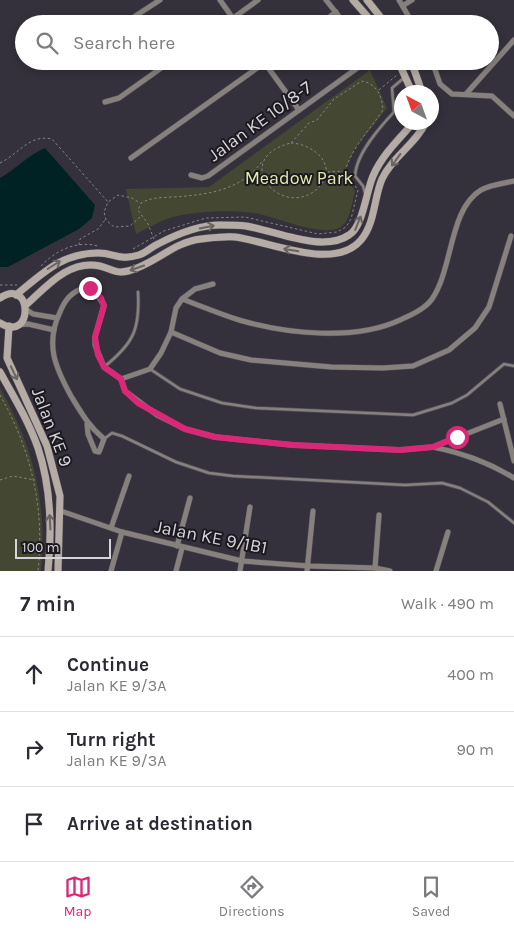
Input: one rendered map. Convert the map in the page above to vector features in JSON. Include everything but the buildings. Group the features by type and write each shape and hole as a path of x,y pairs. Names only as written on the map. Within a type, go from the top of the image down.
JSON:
{"street":[{"path":"137,15 160,0"},
{"path":"220,0 231,15"},
{"path":"237,15 258,0"},
{"path":"326,0 338,15"},
{"path":"353,0 366,15"},
{"path":"367,0 379,15"},
{"path":"399,0 409,15"},
{"path":"404,5 412,0"},
{"path":"332,15 336,12"},
{"path":"499,57 514,40"},
{"path":"105,102 119,98 159,70"},
{"path":"130,158 254,70"},
{"path":"271,70 299,110"},
{"name":"Jalan KE 10/8-7","path":"191,175 202,178 208,176 355,70"},
{"path":"403,70 409,85"},
{"path":"414,70 420,85"},
{"path":"435,70 440,84 452,94 492,96 514,116"},
{"path":"466,94 487,70"},
{"path":"1,296 16,295 54,264 79,253 101,253 121,259 141,255 157,244 190,230 217,225 244,226 296,239 339,242 352,234 359,224 373,175 390,148 407,130"},
{"path":"12,326 24,320 26,308 57,277 69,269 82,265 100,266 114,272 128,271 147,265 177,247 198,240 232,237 258,241 287,250 340,254 361,240 368,226 383,178 398,156 422,130"},
{"path":"182,298 238,320 293,330 335,334 371,330 396,322 416,313 430,301 442,282 459,220 468,203 481,190 514,181"},
{"path":"171,332 220,353 251,360 331,367 383,368 413,366 449,350 475,328 488,307 511,236"},
{"path":"121,379 150,369 161,353 171,332 176,308 182,298 195,290 213,284"},
{"path":"87,424 88,434 95,451 100,450 104,439 87,424 54,363 54,330 57,318 64,303 77,290 84,288 95,292 104,306 95,337 98,355 104,367 121,379 125,391 157,415 185,429 215,437 293,445 400,450 433,447 459,452 485,461 514,478"},
{"path":"16,295 33,314 57,318"},
{"path":"0,323 12,326 28,324 54,330"},
{"name":"Jalan KE 9","path":"12,326 7,358 47,446 60,496 58,571"},
{"name":"Jalan KE 9","path":"0,372 38,449 49,504 48,571"},
{"path":"500,404 514,460"},
{"path":"433,447 504,419"},
{"path":"111,528 129,476"},
{"path":"176,571 179,547 190,498"},
{"path":"240,571 250,507"},
{"name":"Jalan KE 9/1B1","path":"61,511 122,532 242,561 308,569 372,569 390,571"},
{"path":"308,569 312,511"},
{"path":"372,569 380,514"},
{"path":"111,571 122,532"},
{"path":"436,571 448,532"}],"lane":[{"path":"366,196 364,186 355,176 356,168 370,143 394,112 392,88 406,76"},
{"path":"104,367 124,351 131,338 139,319 138,292"},
{"path":"150,369 180,389 222,403 256,408 413,415 452,403 467,395 504,364 514,366"},
{"path":"104,439 112,433 122,436 176,462 209,473 233,476 405,485 442,484 460,488 488,502 514,523"}],"path":[{"path":"378,90 397,76 396,71"},
{"path":"291,143 309,123 317,120 334,99 362,81 367,82 378,90 383,110 350,155 344,171"},
{"path":"0,163 12,156 28,142 44,138 52,139 108,202"},
{"path":"157,244 148,224 140,216 138,210 141,203 158,197 214,192 235,185 256,170 263,160 279,146 291,143 310,147 322,156 328,172 325,181 315,191 299,198 276,194 267,186 263,177 256,170"},
{"path":"263,160 263,177"},
{"path":"140,216 138,221 123,228 114,227 106,220 104,212 108,202 118,195 132,198 141,203"},
{"path":"79,246 80,239 98,229 106,220"},
{"path":"0,395 25,447 35,480 41,547 38,571"},
{"path":"0,480 13,476 35,480"}],"green space":[{"name":"Meadow Park","path":"370,70 387,108 354,150 345,172 355,191 346,222 339,228 321,230 254,213 216,212 173,217 136,234 126,189 209,187"},
{"path":"0,388 22,432 36,476 42,522 41,571 0,571"}],"shaded area":[{"path":"45,148 95,205 92,218 79,229 8,267 0,267 0,178 33,154"}],"route":[{"path":"90,288 101,298 104,306 95,337 95,345 104,367 121,379 125,391 138,403 185,429 215,437 293,445 400,450 433,447 457,437"}]}
